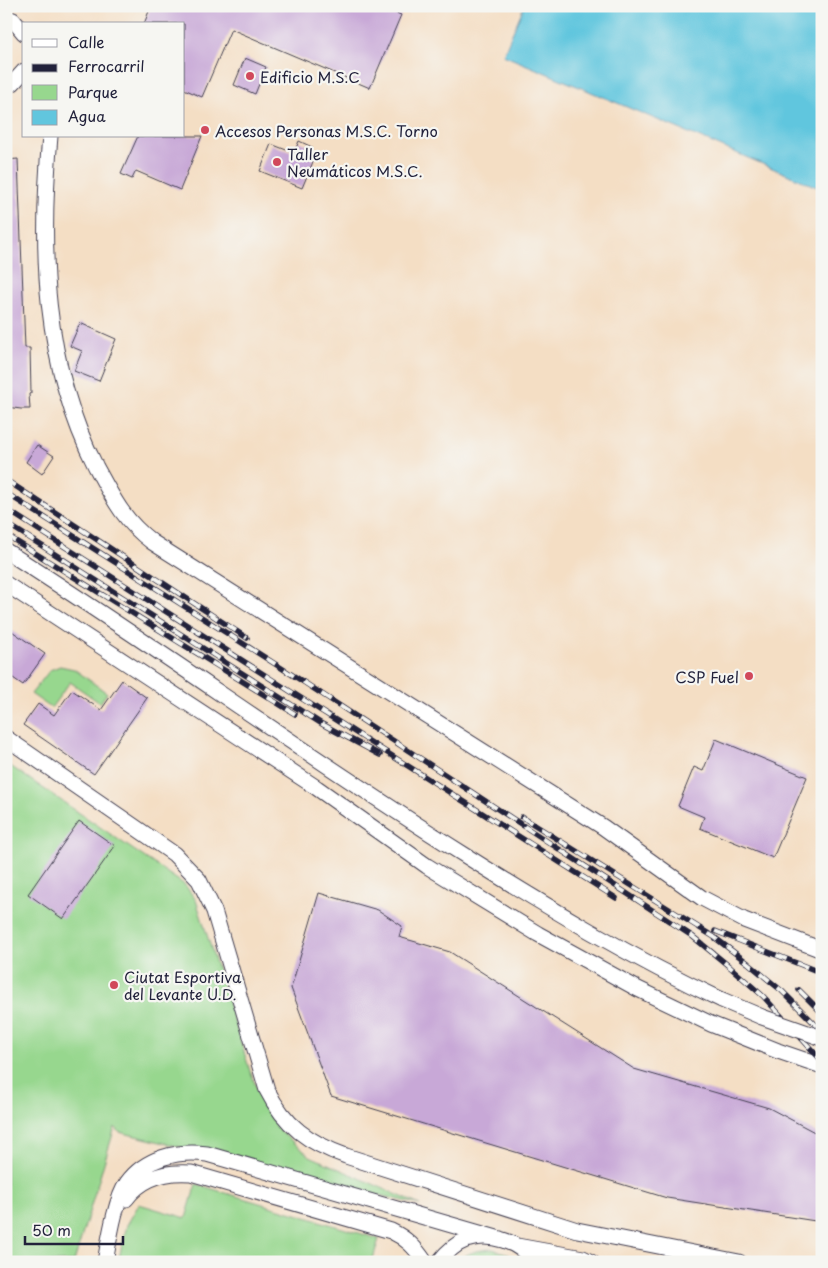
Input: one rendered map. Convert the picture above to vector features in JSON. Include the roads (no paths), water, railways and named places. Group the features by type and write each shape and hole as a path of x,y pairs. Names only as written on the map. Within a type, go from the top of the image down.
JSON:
{"street":[{"path":"6,18 13,20 22,31"},
{"path":"6,86 13,83 22,75"},
{"path":"50,138 46,185 46,253 52,331 60,370 86,447 109,492 136,530 152,542 603,827 702,898 744,920 822,950"},
{"path":"6,551 104,614 380,802 518,889 637,958 722,1000 762,1017 822,1038"},
{"path":"6,584 219,722 318,788 427,866 478,898 621,980 711,1024 778,1051 822,1066"},
{"path":"6,738 174,854 199,880 214,910 268,1090 280,1112 306,1138 346,1156 577,1230 739,1262"},
{"path":"105,1262 121,1195 127,1184 152,1162 163,1157 185,1152 207,1154 500,1239 517,1246 583,1258 591,1262"},
{"path":"111,1235 126,1200 137,1187 165,1173 182,1172 199,1175 391,1231 411,1243 425,1262"},
{"path":"439,1262 452,1248 466,1240 483,1237 500,1239"},
{"path":"517,1246 533,1262"}],"water":[{"path":"524,6 822,6 822,189 503,55"}],"railway":[{"path":"6,480 247,638"},
{"path":"6,493 302,681 692,936 763,996 822,1061"},
{"path":"6,509 616,898"},
{"path":"6,523 322,724 380,755"},
{"path":"6,535 295,714"},
{"path":"522,817 714,937 782,991 822,1031"},
{"path":"715,931 822,973"},
{"path":"799,990 822,1013"}],"place":[{"name":"Edificio M.S.C","path":"250,76"},
{"name":"Accesos Personas M.S.C. Torno","path":"205,130"},
{"name":"Taller Neumáticos M.S.C.","path":"277,162"},
{"name":"CSP Fuel","path":"749,676"},
{"name":"Ciutat Esportiva del Levante U.D.","path":"114,985"}]}
